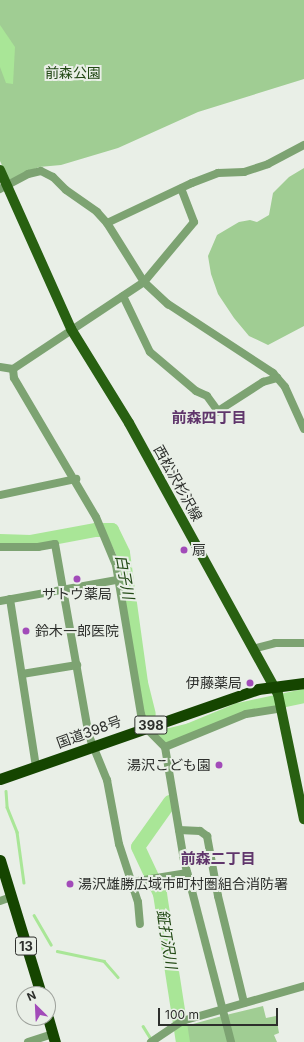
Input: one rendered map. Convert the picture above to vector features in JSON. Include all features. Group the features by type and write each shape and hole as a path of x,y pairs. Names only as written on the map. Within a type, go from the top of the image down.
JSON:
{"highway":[{"name":"国道398号","path":"0,779 145,728 304,683"},
{"name":"13","path":"0,860 38,986"},
{"path":"50,1026 54,1038"}],"main road":[{"name":"西松沢杉沢線","path":"0,170 4,186 71,329 128,422 276,690 281,707 304,819"}],"street":[{"path":"107,223 181,188 218,174 244,172 268,164 304,145"},
{"path":"4,186 28,174 41,171 53,177 107,223 144,282 168,304 276,378 285,387 304,429"},
{"path":"0,367 13,369 71,329 144,282 194,222 181,188"},
{"path":"123,296 150,352 196,392 207,396 218,411 264,382 276,378"},
{"path":"13,369 14,378 76,478 96,517 116,565 117,580 145,728 165,747 187,873 231,1042"},
{"path":"0,495 76,478"},
{"path":"0,547 38,547 55,544 89,736 106,780 119,844 138,902 140,924"},
{"path":"0,601 117,580"},
{"path":"10,599 36,766"},
{"path":"253,648 275,643 304,643"},
{"path":"22,674 77,665"},
{"path":"165,747 246,714 281,707"},
{"path":"179,830 200,831 207,836 218,896 244,1003"},
{"path":"132,882 187,873"},
{"path":"0,901 12,897"},
{"path":"151,1042 179,1022 304,986"},
{"path":"28,1042 54,1038"}],"green space":[{"name":"前森公園","path":"0,0 304,0 304,79 198,112 118,148 61,165 39,167 9,180 0,161"},
{"path":"304,168 304,326 268,345 249,336 234,318 218,294 211,274 208,256 217,235 239,222 250,220 257,222 269,215 273,193 289,177"},
{"path":"263,1006 266,1018 276,1016 279,1033 274,1035 277,1042 233,1042 226,1015"},
{"path":"222,1016 229,1042 185,1042 182,1027"}],"shaded area":[{"path":"0,25 15,47 13,84 6,83 0,67"}],"waterway":[{"name":"白子川","path":"0,541 31,542 96,530 112,530 123,553 141,683 149,714"},
{"name":"白子川","path":"163,733 166,736 190,730 238,710 304,696"},
{"path":"6,791 7,807 17,832 24,883"},
{"name":"鉦打沢川","path":"170,802 138,847 160,894 183,1042"},
{"path":"34,915 51,944"},
{"path":"57,951 104,961 118,977"},
{"path":"143,1026 150,1037"}],"place":[{"name":"扇","path":"184,550"},
{"name":"サトウ薬局","path":"77,579"},
{"name":"鈴木一郎医院","path":"26,631"},
{"name":"伊藤薬局","path":"250,683"},
{"name":"湯沢こども園","path":"219,765"},
{"name":"湯沢雄勝広域市町村圏組合消防署","path":"70,884"}],"district":[{"name":"前森四丁目","path":"209,418"},
{"name":"前森二丁目","path":"218,859"}]}
